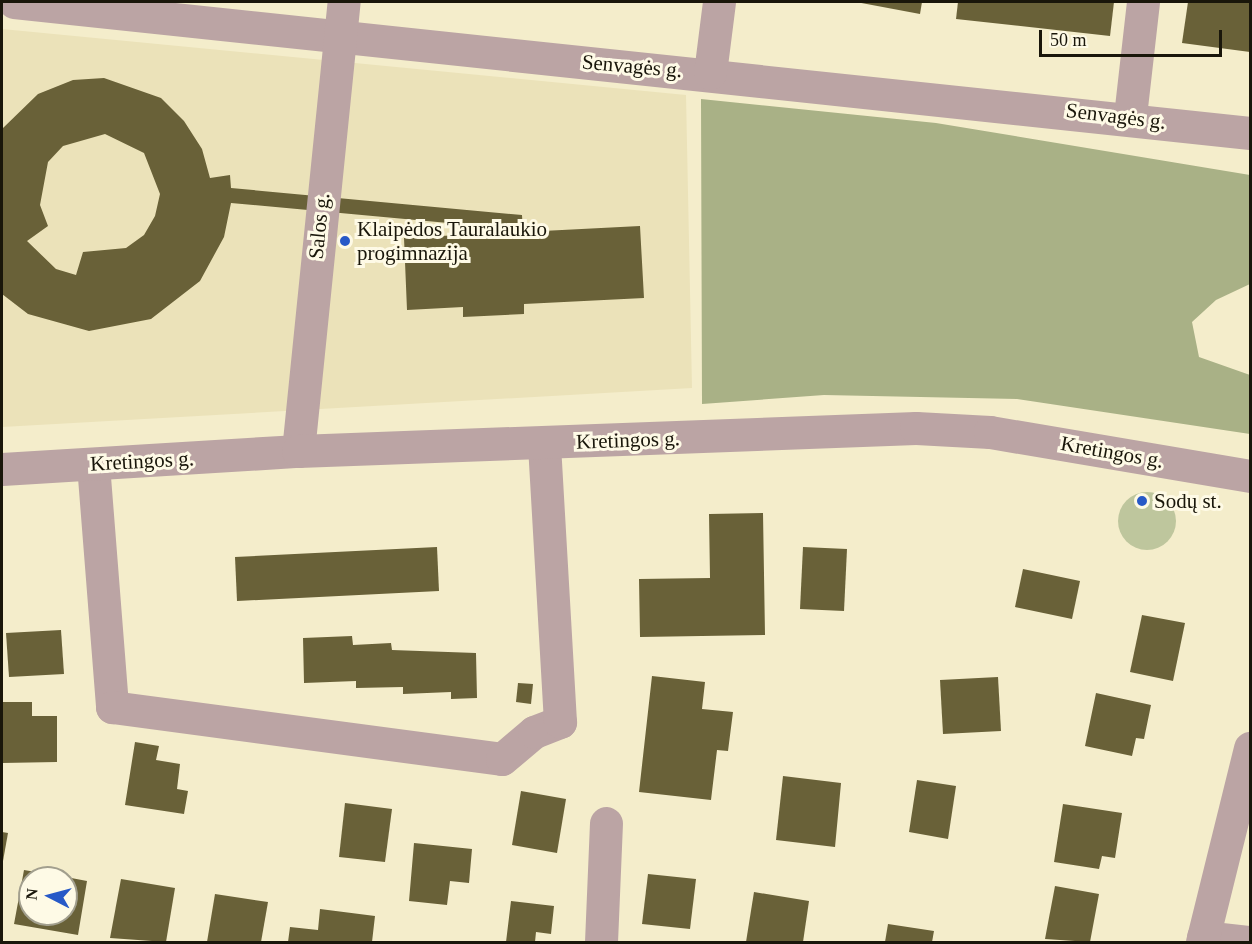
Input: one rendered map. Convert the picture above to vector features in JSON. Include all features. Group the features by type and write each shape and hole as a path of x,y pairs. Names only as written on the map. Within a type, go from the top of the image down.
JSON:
{"street":[{"name":"Senvagės g.","path":"14,2 340,38 1130,116 1251,133"},
{"name":"Salos g.","path":"298,451 344,2"},
{"path":"711,73 719,2"},
{"path":"1130,116 1143,2"},
{"name":"Kretingos g.","path":"2,469 298,451 916,428 990,432 1251,476"},
{"path":"93,464 112,707 502,759 534,732 560,722 544,443"},
{"path":"1248,942 1202,940 1251,748"},
{"path":"601,942 606,823"}],"shaded area":[{"name":"Klaipėdos Tauralaukio progimnazija","path":"2,29 686,95 692,388 2,427"}],"green space":[{"path":"701,99 936,123 1250,175 1250,284 1216,300 1192,322 1199,357 1250,375 1250,434 1017,399 824,395 702,404"},
{"path":"1147,492 1158,494 1171,505 1176,521 1174,532 1163,545 1147,550 1136,548 1123,537 1118,521 1120,510 1131,497"}],"building":[{"path":"856,2 922,2 920,14"},
{"path":"958,2 1114,2 1110,36 956,19"},
{"path":"1188,2 1250,2 1250,52 1182,43"},
{"path":"104,78 161,98 184,121 202,149 210,178 230,175 231,188 522,215 523,232 640,226 644,298 524,304 524,314 463,317 463,307 407,310 404,238 459,235 459,224 231,203 224,237 200,281 151,319 89,331 28,314 2,294 2,129 38,94 73,80","holes":["105,134 144,153 160,194 155,216 144,235 126,248 83,252 76,275 56,269 27,241 48,226 40,205 48,162 63,146"]},
{"path":"763,513 765,635 640,637 639,579 710,578 709,514"},
{"path":"437,547 439,591 237,601 235,557"},
{"path":"803,547 847,549 844,611 800,609"},
{"path":"1023,569 1080,581 1072,619 1015,607"},
{"path":"1142,615 1185,623 1173,681 1130,672"},
{"path":"61,630 64,674 9,677 6,633"},
{"path":"352,636 353,645 391,643 392,650 476,653 477,698 451,699 451,692 403,694 403,687 356,688 356,681 304,683 303,638"},
{"path":"652,676 705,682 702,709 733,712 728,751 717,750 711,800 639,792"},
{"path":"998,677 1001,731 943,734 940,680"},
{"path":"518,683 533,684 531,704 516,702"},
{"path":"1096,693 1151,705 1144,739 1136,738 1132,756 1085,746"},
{"path":"2,702 32,702 32,716 57,716 57,762 2,763"},
{"path":"135,742 159,746 156,760 180,764 177,789 188,791 184,814 125,805"},
{"path":"783,776 841,783 835,847 776,840"},
{"path":"917,780 956,786 948,839 909,832"},
{"path":"521,791 566,799 557,853 512,845"},
{"path":"345,803 392,809 385,862 339,857"},
{"path":"1063,804 1122,813 1115,858 1102,856 1099,869 1054,862"},
{"path":"2,832 8,833 3,861 2,860"},
{"path":"414,843 472,849 469,883 450,881 447,905 409,901"},
{"path":"648,874 696,879 690,929 642,924"},
{"path":"78,879 87,881 78,935 26,926 78,926"},
{"path":"121,879 175,888 166,942 110,938"},
{"path":"1055,886 1099,894 1090,942 1045,939"},
{"path":"754,892 809,901 803,942 746,942"},
{"path":"215,894 268,902 261,942 207,942"},
{"path":"511,901 554,906 551,934 536,932 535,942 506,942"},
{"path":"18,902 18,925 14,924"},
{"path":"320,909 375,916 372,942 288,942 290,927 318,930"},
{"path":"888,924 934,931 932,942 885,942"}],"place":[{"name":"Klaipėdos Tauralaukio progimnazija","path":"345,241"},
{"name":"Sodų st.","path":"1142,501"}]}
